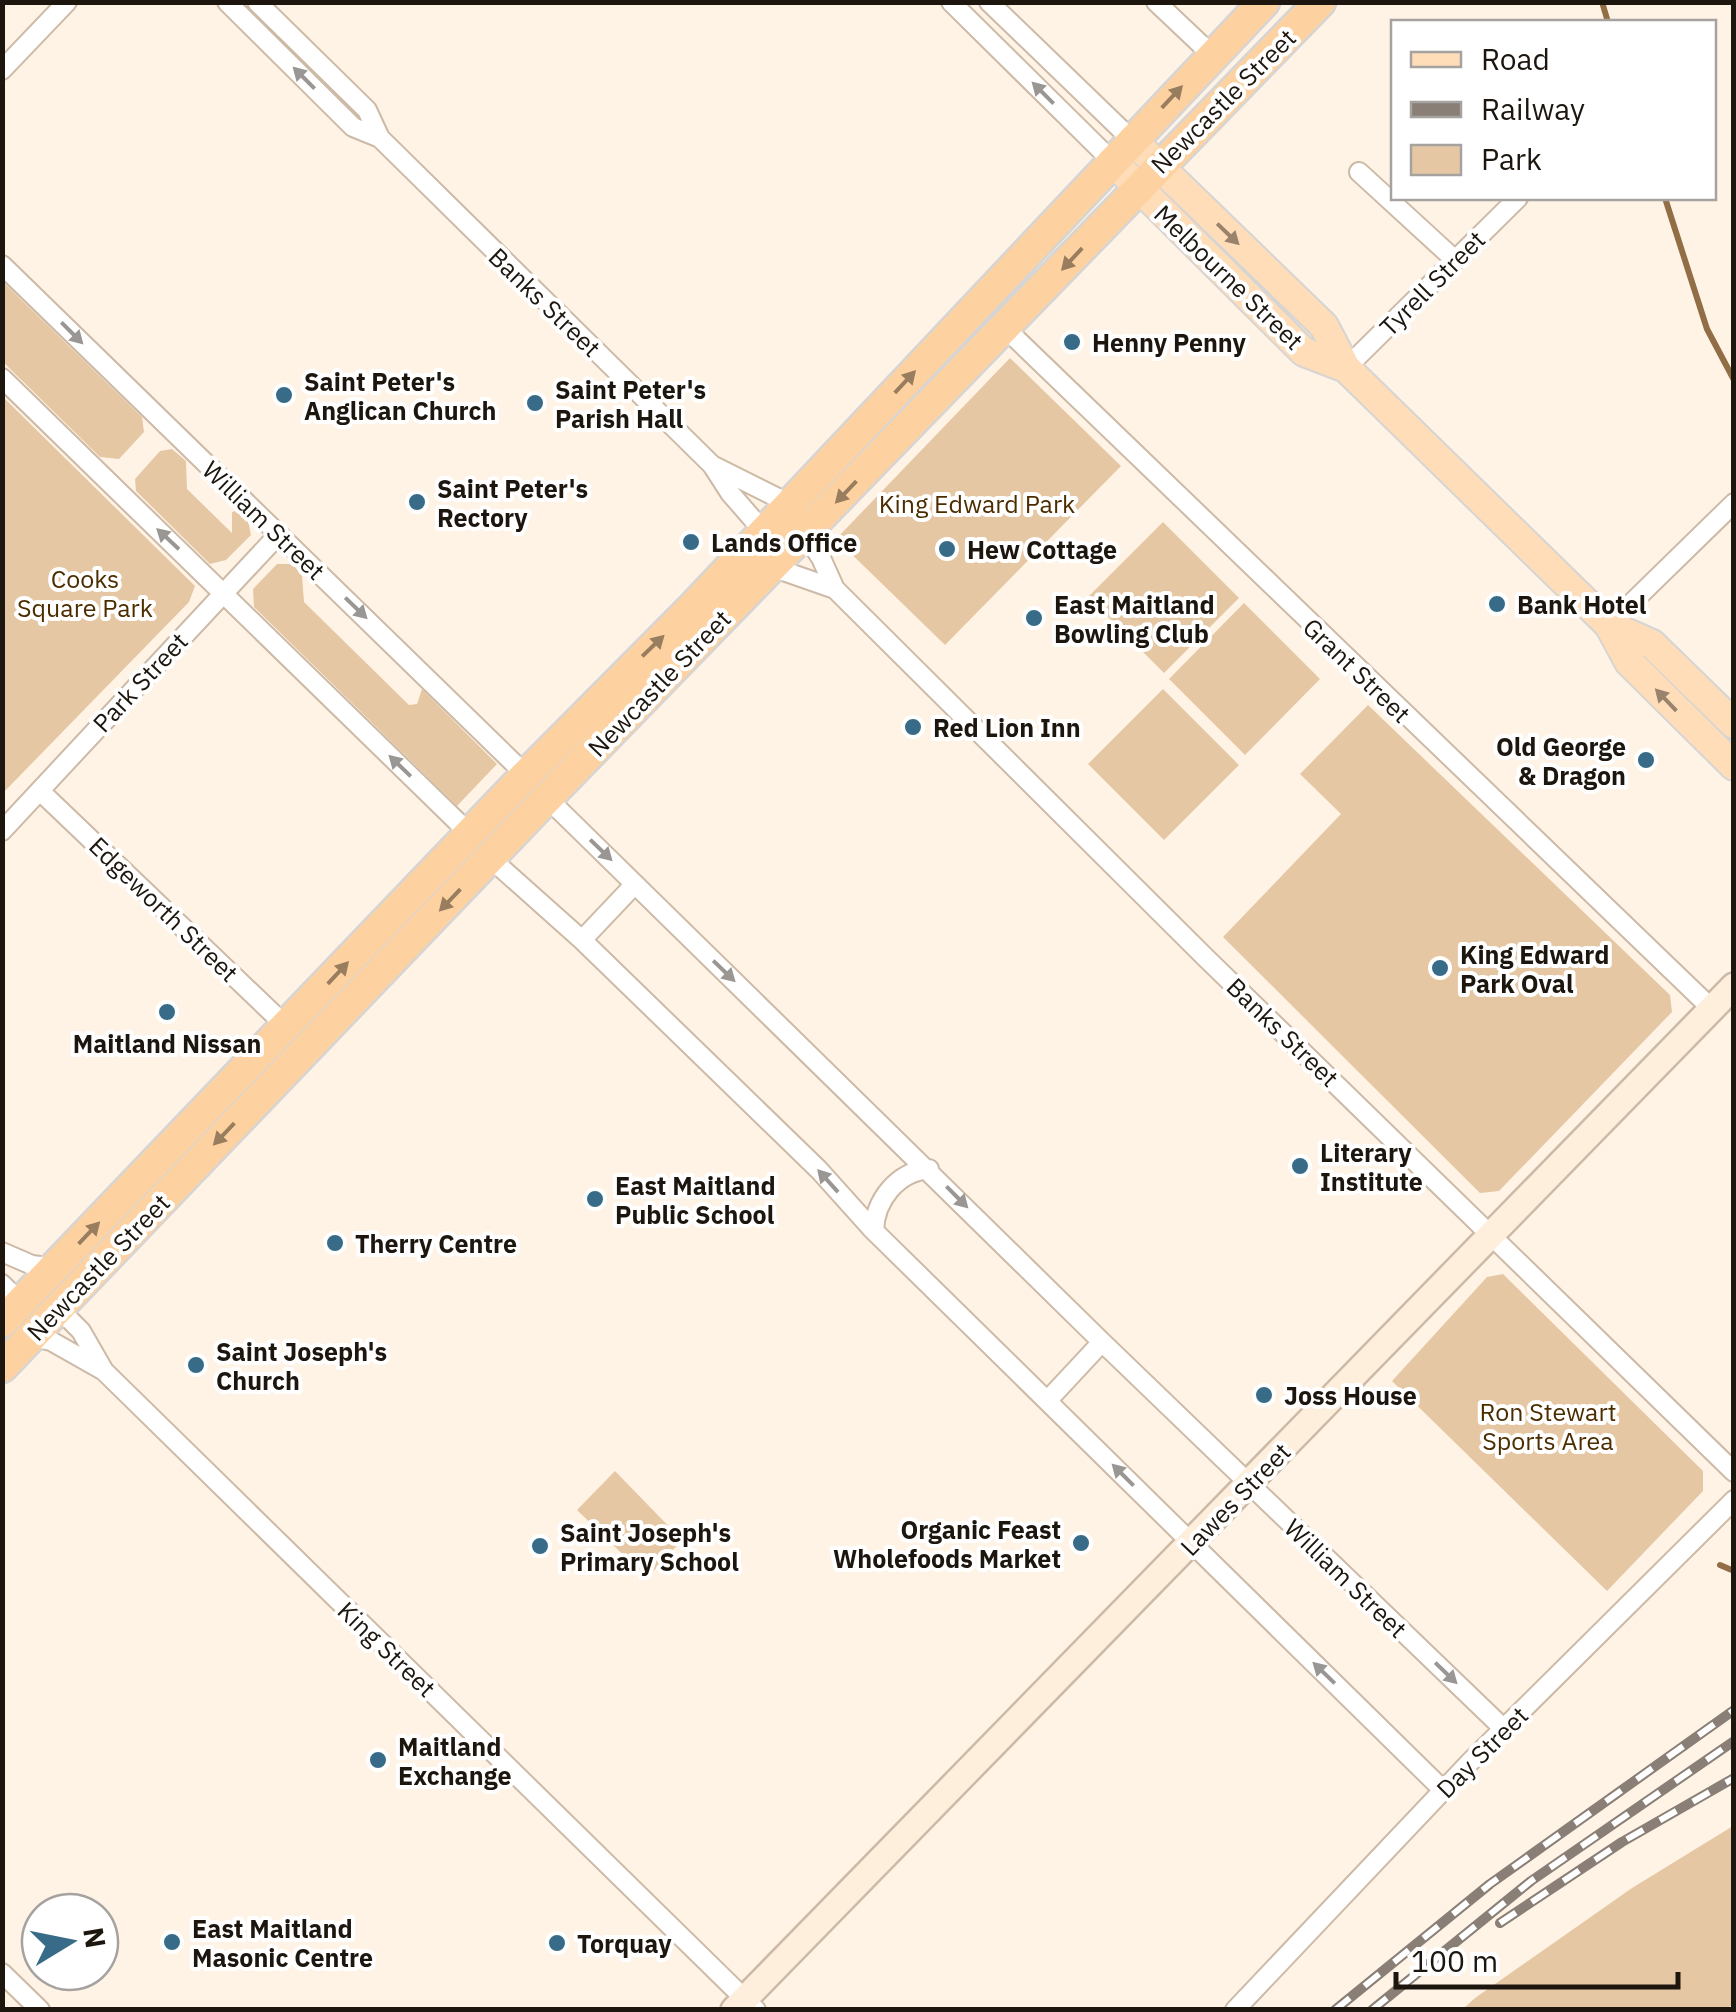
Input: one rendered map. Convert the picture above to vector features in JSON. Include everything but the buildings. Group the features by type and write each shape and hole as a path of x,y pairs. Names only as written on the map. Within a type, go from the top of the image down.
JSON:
{"highway":[{"name":"Newcastle Street","path":"9,1303 55,1268 764,532 1264,2"},
{"name":"Newcastle Street","path":"2,1367 17,1338 59,1309 547,798 1320,2"},
{"path":"764,532 805,534"},
{"path":"9,1303 48,1296 84,1268 105,1260"}],"main road":[{"name":"Melbourne Street","path":"1122,150 1324,326 1346,368 1609,625 1629,662 1734,766"},
{"name":"Melbourne Street","path":"1609,625 1652,644 1734,724"},
{"name":"Lawes Street","path":"745,2006 1734,986"}],"street":[{"path":"2,70 67,2"},
{"name":"Banks Street","path":"228,2 353,127 380,138"},
{"name":"Banks Street","path":"257,2 368,110 380,138 712,465 730,494 764,532"},
{"name":"Melbourne Street","path":"951,2 1122,150"},
{"name":"Melbourne Street","path":"989,2 1122,150"},
{"path":"1156,2 1212,55"},
{"path":"1359,172 1455,260"},
{"name":"Tyrell Street","path":"1346,368 1516,200"},
{"name":"William Street","path":"2,265 526,775"},
{"name":"Grant Street","path":"1006,329 1712,1008"},
{"path":"2,378 470,834"},
{"name":"Banks Street","path":"712,465 790,504"},
{"path":"1609,625 1734,503"},
{"name":"Park Street","path":"2,831 279,534"},
{"name":"Banks Street","path":"805,534 822,558 835,589 1206,958 1734,1472"},
{"name":"Banks Street","path":"772,568 835,589"},
{"name":"Edgeworth Street","path":"40,791 287,1027"},
{"name":"William Street","path":"547,798 1504,1729"},
{"path":"490,858 582,940 819,1170 874,1231 1444,1790"},
{"path":"582,940 635,884"},
{"path":"874,1231 874,1213 880,1201 906,1175 929,1170"},
{"path":"2,1252 32,1266 55,1268"},
{"name":"King Street","path":"59,1309 82,1330 104,1371"},
{"name":"King Street","path":"17,1338 51,1341 104,1371 745,2006"},
{"path":"1048,1400 1102,1342"},
{"name":"Day Street","path":"1235,2010 1444,1790 1734,1500"},
{"path":"2,1973 40,2010"}],"green space":[{"path":"2,281 142,417 144,432 119,459 100,457 3,362"},
{"name":"King Edward Park","path":"1010,358 1121,466 945,645 836,539"},
{"name":"Cooks Square Park","path":"2,396 195,586 189,602 3,793"},
{"path":"172,449 186,461 187,489 232,533 232,512 239,510 248,520 251,535 226,560 210,564 136,491 135,479 160,451"},
{"path":"1163,522 1239,598 1164,673 1088,597"},
{"path":"277,564 292,564 302,575 304,602 409,705 417,704 422,689 497,764 457,806 254,607 253,589"},
{"path":"1244,603 1320,679 1245,755 1169,679"},
{"path":"1163,689 1239,765 1164,840 1088,764"},
{"path":"1368,705 1670,995 1672,1012 1499,1191 1480,1193 1223,937 1341,814 1300,774"},
{"name":"Ron Stewart Sports Area","path":"1503,1274 1703,1471 1703,1491 1607,1591 1392,1381 1487,1277"},
{"path":"615,1471 682,1540 647,1578 577,1510"},
{"path":"1733,1826 1734,2003 1727,2009 1463,2009 1632,1888"}],"waterway":[{"path":"1602,2 1607,20"},
{"path":"1666,200 1707,329 1734,380"},
{"path":"1720,1565 1734,1571"}],"railway":[{"path":"1335,2010 1490,1884 1734,1710"},
{"path":"1372,2010 1531,1881 1734,1741"},
{"path":"1500,1923 1622,1842 1734,1778"}],"place":[{"name":"Henny Penny","path":"1072,342"},
{"name":"Saint Peter's Anglican Church","path":"284,395"},
{"name":"Saint Peter's Parish Hall","path":"535,403"},
{"name":"Saint Peter's Rectory","path":"417,502"},
{"name":"Lands Office","path":"691,542"},
{"name":"Hew Cottage","path":"947,549"},
{"name":"Bank Hotel","path":"1497,604"},
{"name":"East Maitland Bowling Club","path":"1034,618"},
{"name":"Red Lion Inn","path":"913,727"},
{"name":"Old George & Dragon","path":"1646,760"},
{"name":"King Edward Park Oval","path":"1440,968"},
{"name":"Maitland Nissan","path":"167,1012"},
{"name":"Literary Institute","path":"1300,1166"},
{"name":"East Maitland Public School","path":"595,1199"},
{"name":"Therry Centre","path":"335,1243"},
{"name":"Saint Joseph's Church","path":"196,1365"},
{"name":"Joss House","path":"1264,1395"},
{"name":"Organic Feast Wholefoods Market","path":"1081,1543"},
{"name":"Saint Joseph's Primary School","path":"540,1546"},
{"name":"Maitland Exchange","path":"378,1760"},
{"name":"East Maitland Masonic Centre","path":"172,1942"},
{"name":"Torquay","path":"557,1943"}]}
